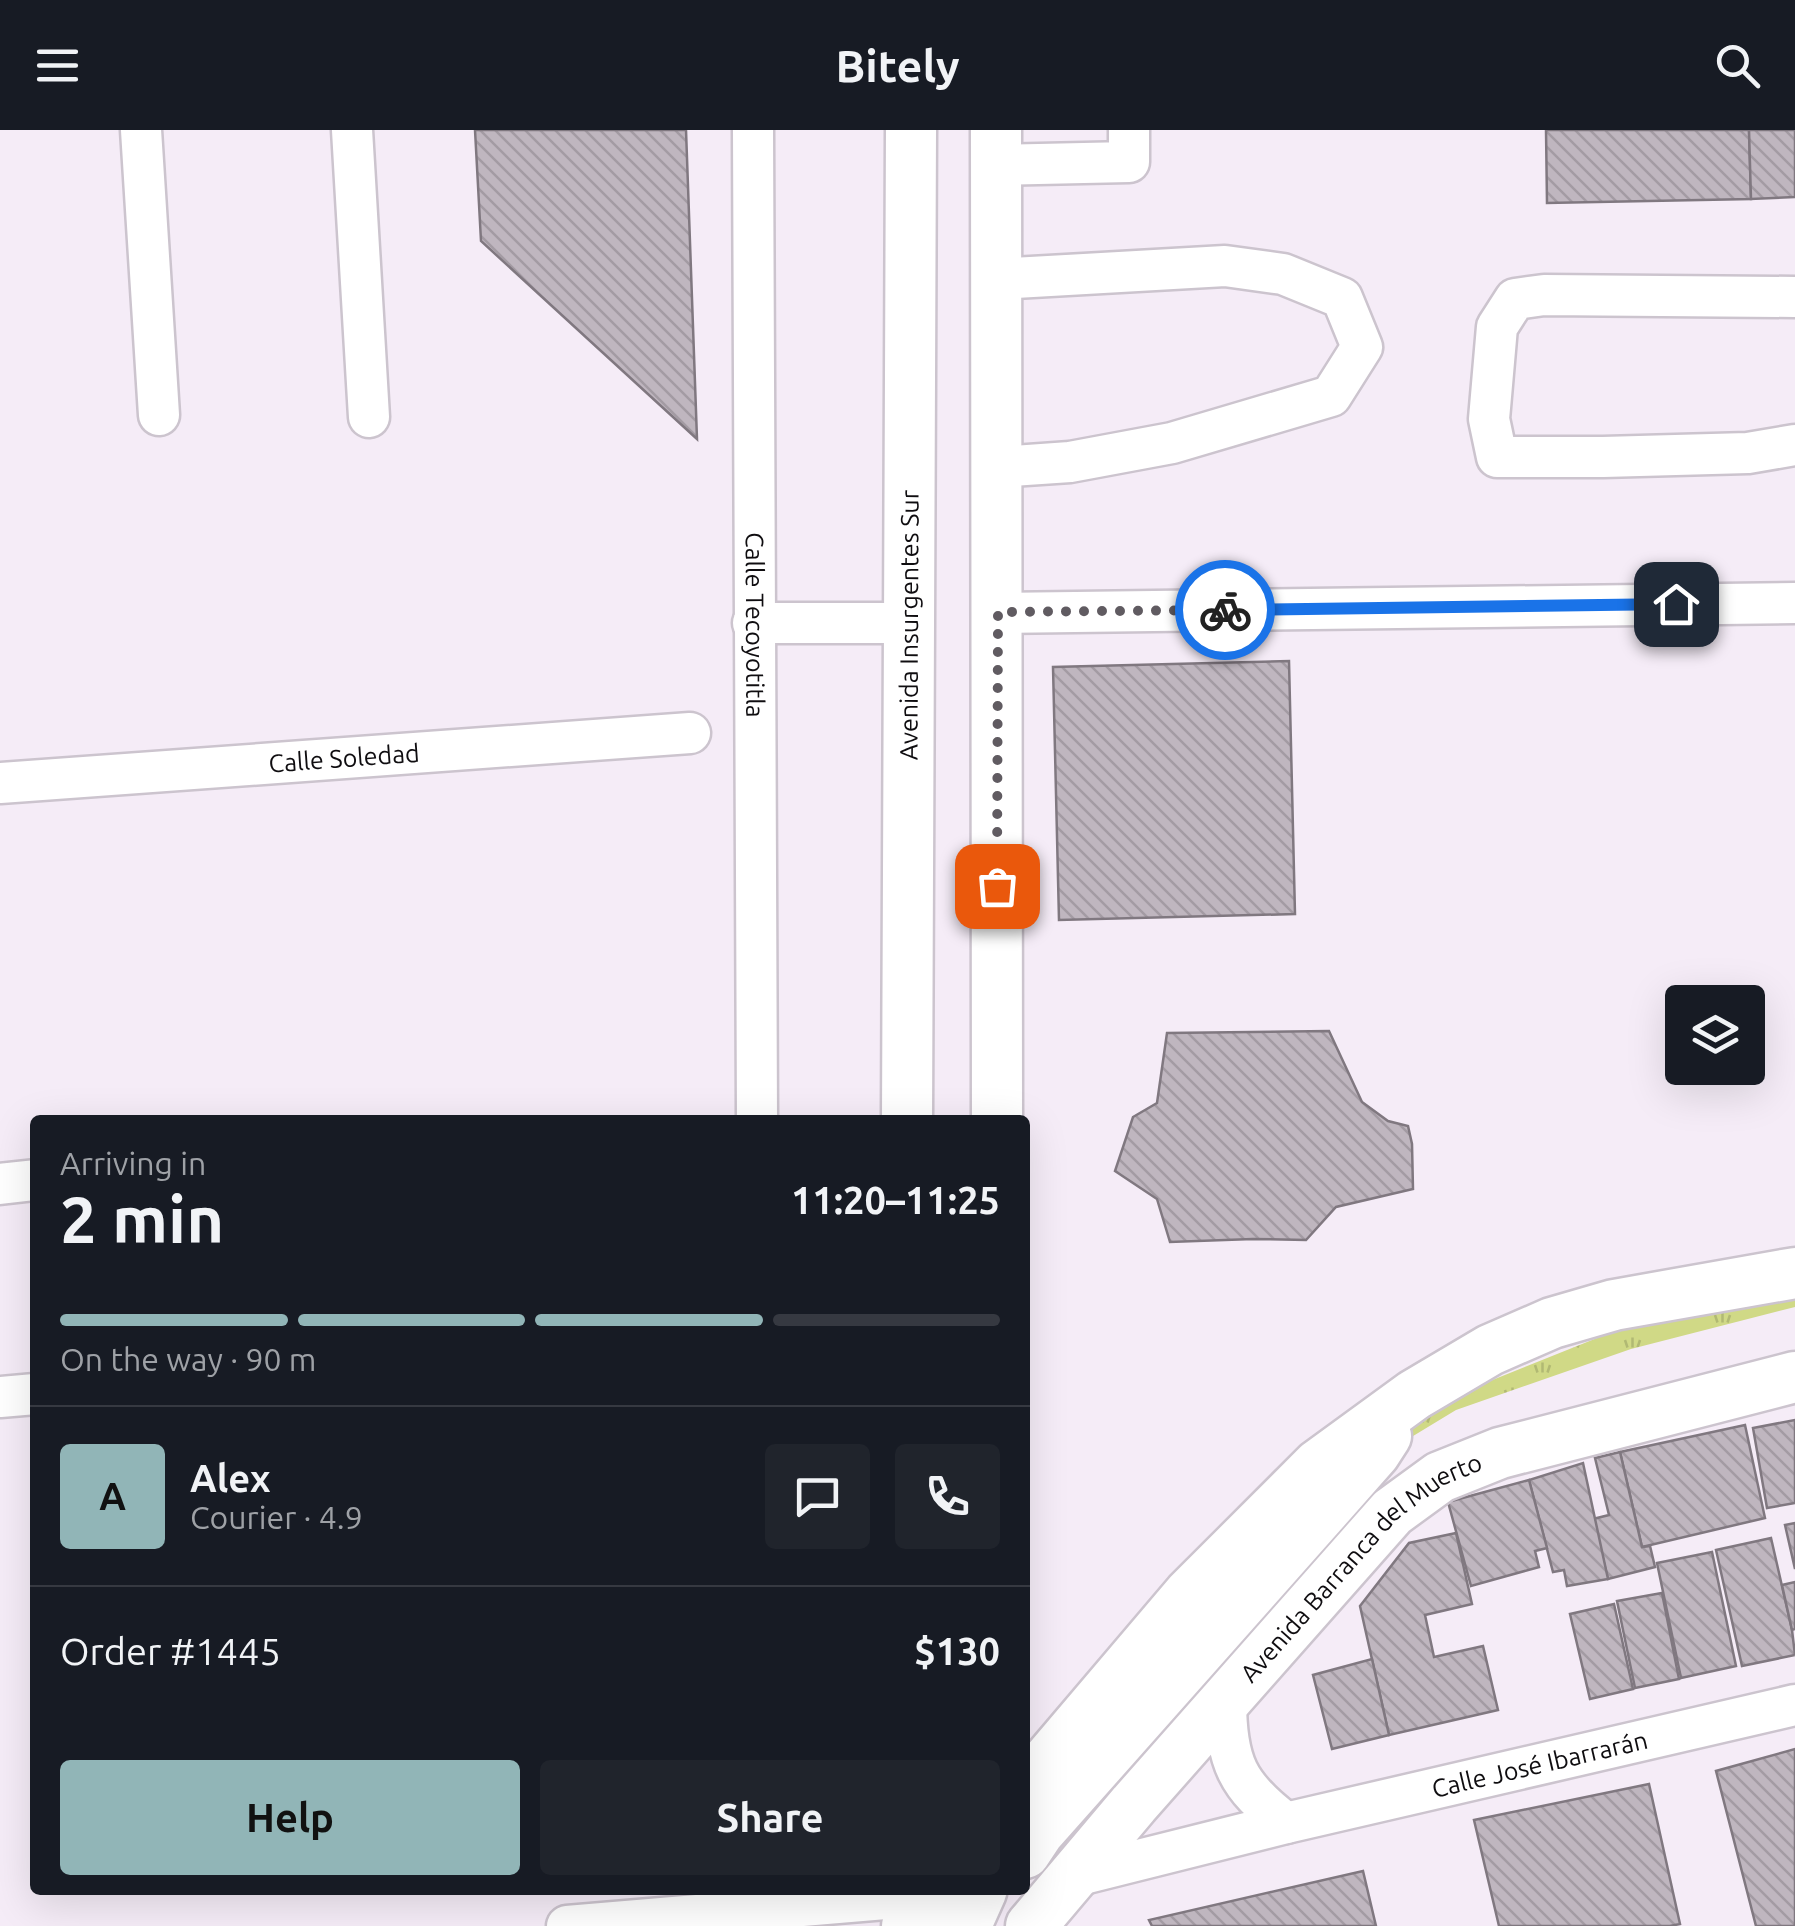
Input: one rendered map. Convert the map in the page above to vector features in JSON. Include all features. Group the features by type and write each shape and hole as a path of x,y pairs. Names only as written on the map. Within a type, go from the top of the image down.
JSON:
{"main road":[{"name":"Avenida Insurgentes Sur","path":"907,1115 910,130"},
{"path":"996,148 997,1115"},
{"path":"1030,1780 1189,1594 1318,1464 1414,1395 1490,1350 1552,1323 1614,1306 1795,1274"},
{"name":"Avenida Barranca del Muerto","path":"1030,1894 1071,1877 1392,1512 1440,1477 1500,1453 1795,1377"},
{"path":"1030,1846 1374,1453 1414,1395"},
{"name":"Avenida Barranca del Muerto","path":"992,1910 1028,1895"}],"street":[{"path":"141,130 159,415"},
{"path":"352,130 369,417"},
{"name":"Calle Tecoyotitla","path":"753,130 756,1115"},
{"path":"996,148 1129,162 1129,130"},
{"path":"996,279 1225,266 1283,274 1342,298 1362,347 1331,396 1172,443 1070,462 997,468"},
{"path":"1795,297 1544,295 1515,299 1497,327 1489,419 1498,457 1748,453 1795,445"},
{"path":"998,612 1795,603"},
{"path":"753,623 908,623"},
{"name":"Calle Soledad","path":"0,784 690,734"},
{"path":"0,1184 30,1181"},
{"path":"0,1397 30,1394"},
{"path":"1226,1701 1226,1737 1237,1772 1258,1802 1286,1824"},
{"name":"Calle José Ibarrarán","path":"1071,1877 1795,1705"},
{"path":"567,1926 912,1904"}],"green space":[{"path":"1795,1277 1795,1307 1631,1349 1456,1410 1362,1467 1383,1424 1622,1328"}],"building":[{"path":"475,130 686,130 697,439 481,241"},
{"path":"1546,130 1749,130 1751,199 1547,203"},
{"path":"1749,130 1795,130 1795,197 1751,199"},
{"path":"1289,661 1295,914 1059,920 1053,667"},
{"path":"1329,1031 1362,1102 1388,1121 1408,1126 1413,1189 1336,1207 1306,1240 1170,1242 1157,1199 1115,1171 1133,1117 1157,1103 1167,1033"},
{"path":"1795,1420 1795,1503 1767,1508 1753,1428"},
{"path":"1745,1425 1765,1518 1642,1547 1620,1452"},
{"path":"1620,1452 1642,1547 1650,1546 1655,1567 1608,1579 1593,1519 1609,1515 1595,1458"},
{"path":"1583,1463 1608,1579 1567,1586 1564,1570 1553,1572 1529,1480"},
{"path":"1529,1480 1547,1548 1535,1551 1539,1567 1471,1586 1448,1502"},
{"path":"1795,1523 1795,1569 1785,1525"},
{"path":"1456,1533 1472,1604 1425,1615 1434,1657 1483,1646 1498,1710 1389,1735 1360,1606 1409,1543"},
{"path":"1771,1538 1795,1655 1742,1666 1716,1550"},
{"path":"1712,1552 1736,1666 1681,1678 1657,1563"},
{"path":"1795,1582 1795,1629 1792,1630 1782,1585"},
{"path":"1662,1593 1679,1679 1635,1688 1617,1601"},
{"path":"1614,1604 1633,1689 1590,1699 1570,1614"},
{"path":"1372,1659 1389,1735 1332,1749 1313,1675"},
{"path":"1795,1749 1795,1926 1756,1926 1716,1771"},
{"path":"1649,1784 1680,1924 1499,1926 1474,1820"},
{"path":"1363,1871 1376,1926 1152,1926 1149,1920"}],"way so far":[{"path":"997,886 998,612 1225,610"}],"route":[{"path":"1225,610 1676,604"}]}
